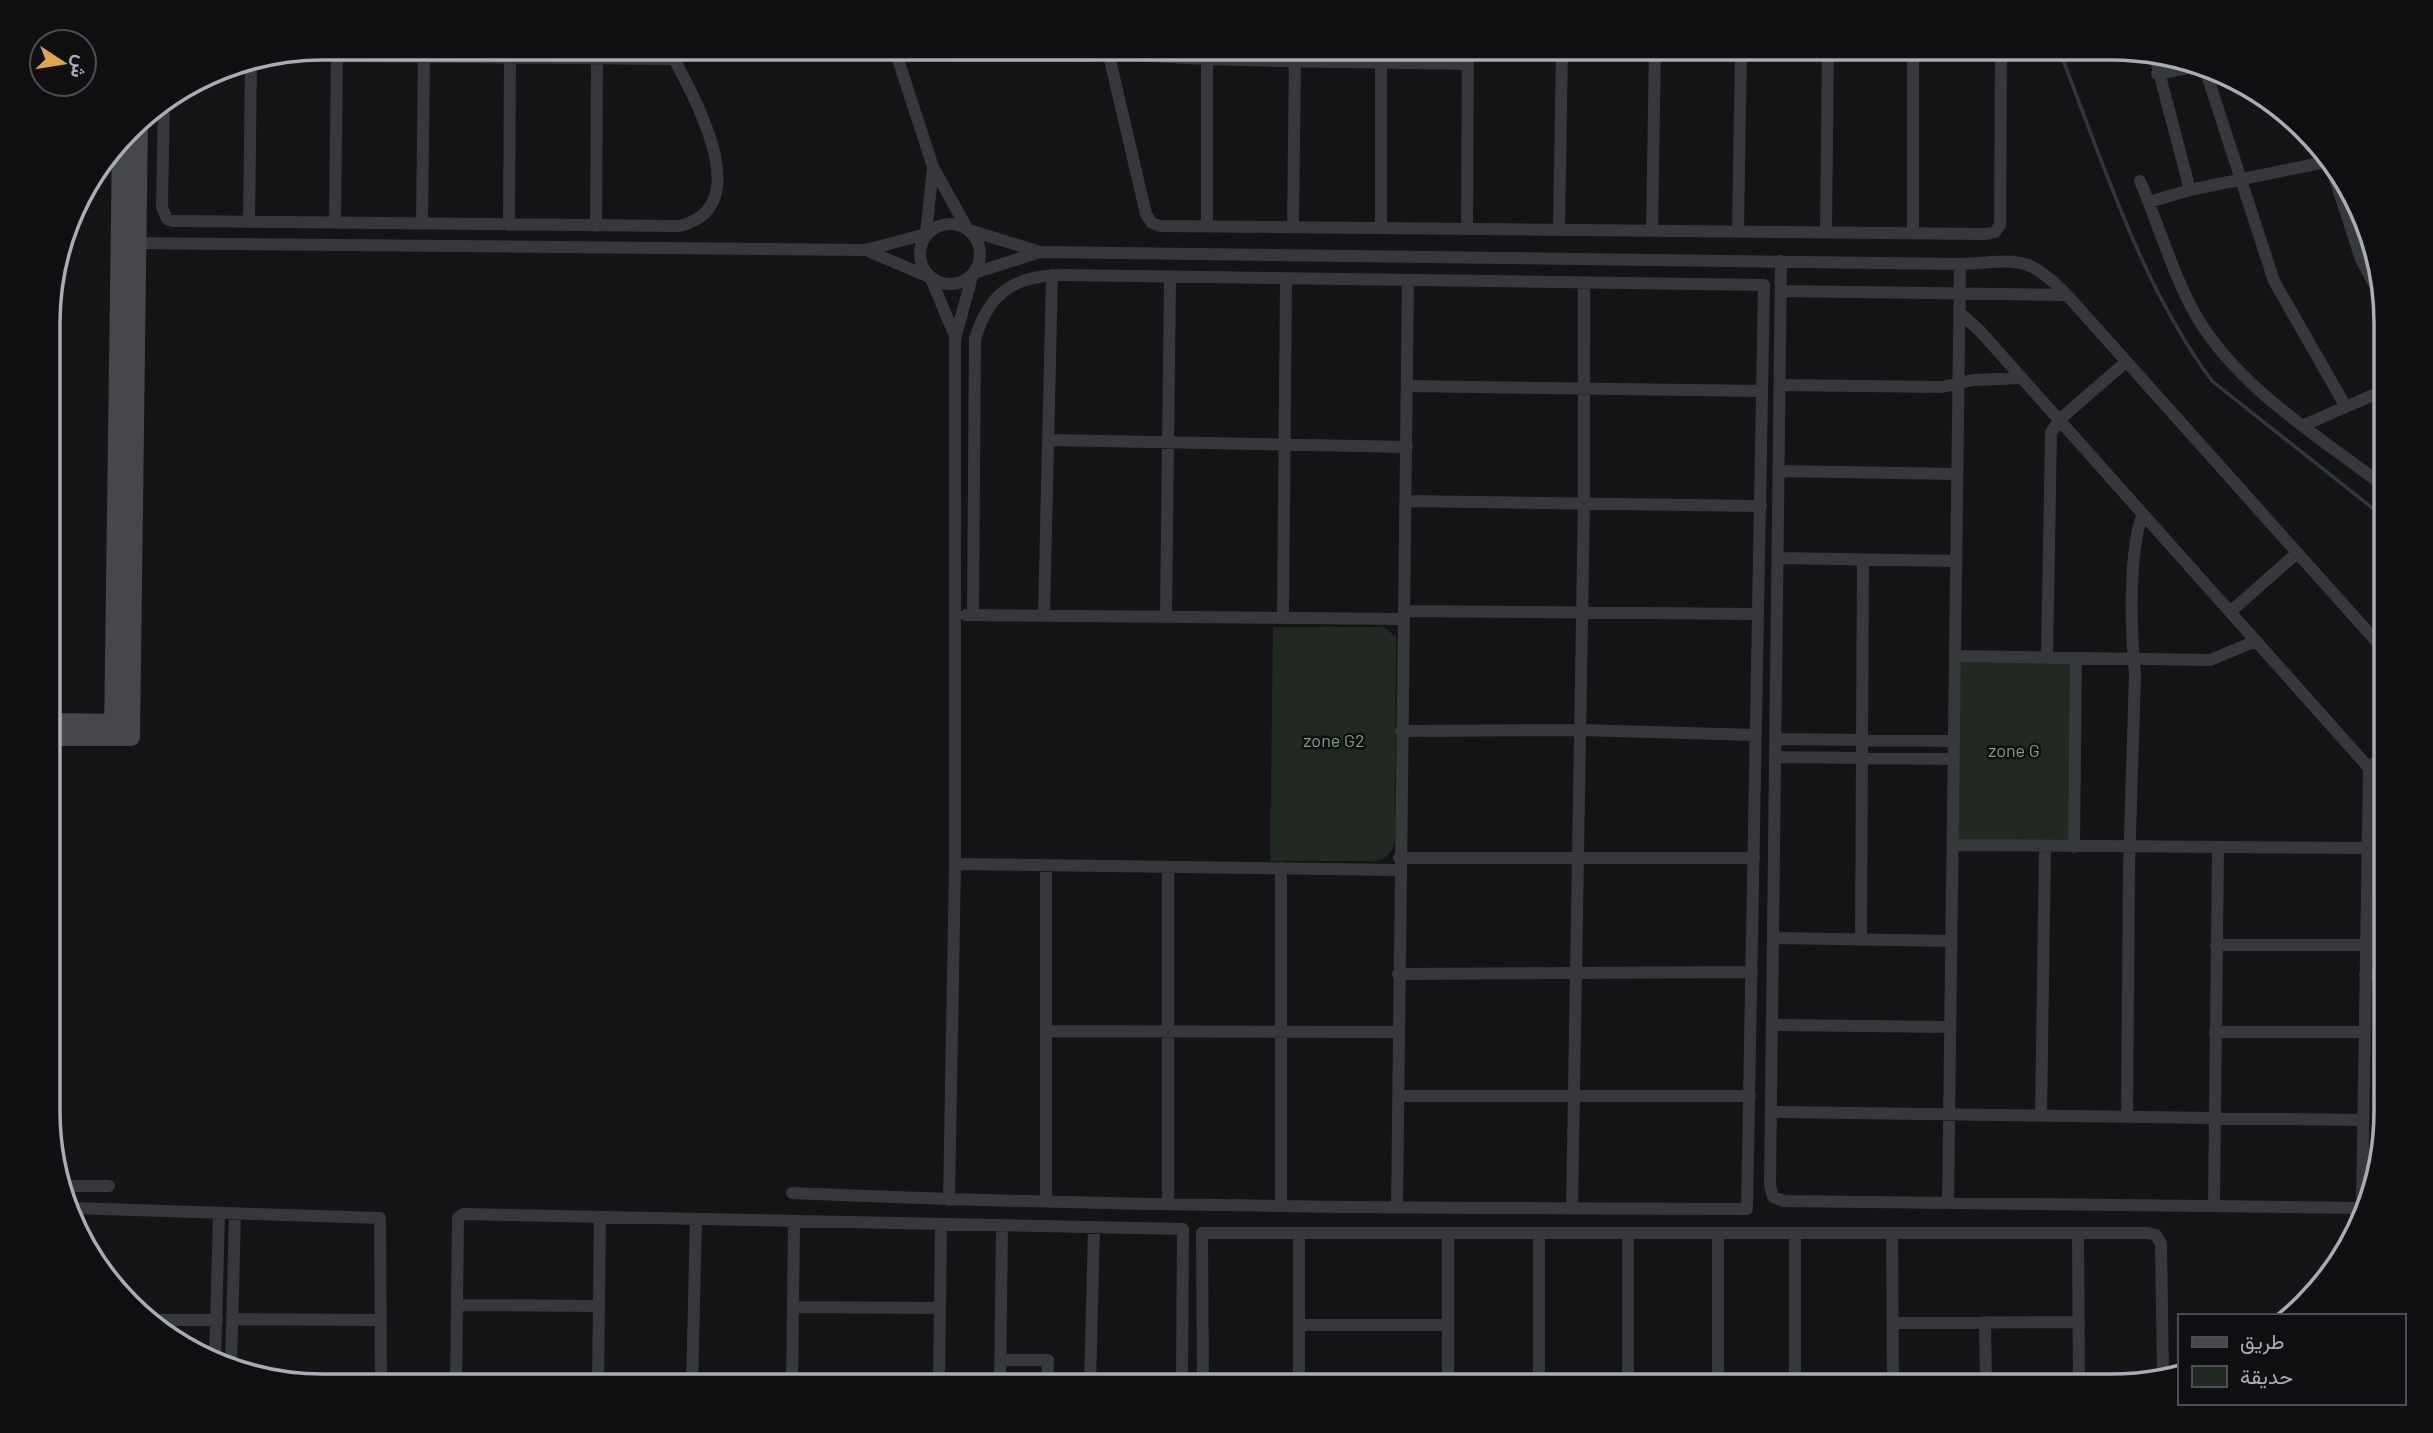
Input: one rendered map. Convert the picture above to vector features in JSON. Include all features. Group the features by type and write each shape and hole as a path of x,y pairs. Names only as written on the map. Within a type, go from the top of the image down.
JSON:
{"street":[{"path":"335,223 337,60"},
{"path":"422,224 432,60"},
{"path":"502,60 509,225"},
{"path":"596,226 597,60"},
{"path":"164,113 163,214 173,221 596,226 688,224 707,211 716,198 720,181 714,153 674,60"},
{"path":"899,60 933,167 980,250 955,339 954,864 949,1200"},
{"path":"1110,60 1146,214 1152,223 1160,226 1986,234 1995,232 2000,225 2001,60"},
{"path":"1198,60 1295,60 1293,227"},
{"path":"1361,60 1468,64"},
{"path":"1467,229 1468,60"},
{"path":"1559,229 1562,60"},
{"path":"1652,231 1655,60"},
{"path":"1738,230 1741,60"},
{"path":"1826,231 1828,60"},
{"path":"1913,60 1913,233"},
{"path":"1207,61 1207,226"},
{"path":"1376,62 1381,227"},
{"path":"2156,64 2190,190"},
{"path":"249,222 251,69"},
{"path":"2157,74 2182,69"},
{"path":"2207,78 2274,281 2346,407"},
{"path":"119,727 129,243 138,135"},
{"path":"122,153 129,243"},
{"path":"2149,202 2190,190 2320,163"},
{"path":"933,167 926,234 919,257 931,278 955,339"},
{"path":"2140,181 2197,317 2217,348 2239,373 2374,479"},
{"path":"2341,197 2361,260 2369,274"},
{"path":"129,243 866,250 926,234 946,224 1040,252 1960,264 2023,262 2045,272 2067,295 2374,639"},
{"path":"866,250 943,284 956,284 973,273 1040,252"},
{"path":"1781,261 1770,1185 1776,1200 2355,1207"},
{"path":"1948,1203 1960,264"},
{"path":"1044,615 1052,275"},
{"path":"792,1193 949,1200 1281,1206 1747,1209 1764,285 1052,275 1025,279 1006,289 989,305 975,339 974,615"},
{"path":"1166,616 1170,277"},
{"path":"1283,618 1286,280"},
{"path":"1397,1207 1408,280"},
{"path":"1573,1208 1584,502 1584,283"},
{"path":"1781,291 2067,295"},
{"path":"1959,312 2022,378 2369,768 2361,1191"},
{"path":"2047,658 2051,433 2059,420 2126,362"},
{"path":"1780,385 1942,387 1958,383 2022,378"},
{"path":"1407,386 1762,391"},
{"path":"2304,425 2374,395"},
{"path":"1048,440 1406,447"},
{"path":"1779,471 1957,474"},
{"path":"1406,501 1761,506"},
{"path":"2127,1117 2136,542 2143,514"},
{"path":"2230,612 2297,553"},
{"path":"1777,558 1956,561"},
{"path":"1861,940 1863,559"},
{"path":"955,614 1283,618 1582,611 1758,614"},
{"path":"1955,656 2210,660 2256,641"},
{"path":"2074,847 2076,658"},
{"path":"60,723 119,727"},
{"path":"60,736 119,727"},
{"path":"1401,731 1580,730 1756,735"},
{"path":"1775,739 1954,741"},
{"path":"1775,757 1954,759"},
{"path":"2369,768 2374,764"},
{"path":"1952,845 2367,848"},
{"path":"2041,1116 2045,846"},
{"path":"2214,1206 2218,849"},
{"path":"954,864 1281,869 1577,859 1754,858"},
{"path":"1046,867 1046,1201"},
{"path":"1168,868 1168,1204"},
{"path":"1281,869 1281,1206"},
{"path":"1773,939 1951,941"},
{"path":"2217,945 2366,945"},
{"path":"1398,974 1577,976 1752,972"},
{"path":"2365,975 2374,975"},
{"path":"1772,1026 1950,1027"},
{"path":"1047,1031 1399,1032"},
{"path":"2216,1032 2365,1032"},
{"path":"1399,1096 1750,1096"},
{"path":"1771,1112 2363,1120"},
{"path":"70,1185 109,1186"},
{"path":"79,1208 380,1217 381,1374"},
{"path":"216,1350 219,1214"},
{"path":"232,1357 235,1214"},
{"path":"456,1374 458,1218 461,1214 1183,1229 1182,1374"},
{"path":"598,1374 600,1217"},
{"path":"692,1374 696,1219"},
{"path":"792,1374 794,1221"},
{"path":"939,1374 941,1224"},
{"path":"1000,1374 1002,1225"},
{"path":"1090,1374 1094,1227"},
{"path":"1203,1374 1202,1233 2156,1235 2161,1244 2163,1368"},
{"path":"1448,1234 1448,1374"},
{"path":"1892,1234 1893,1374"},
{"path":"2078,1234 2079,1374"},
{"path":"1299,1235 1299,1374"},
{"path":"1539,1235 1539,1374"},
{"path":"1628,1235 1628,1374"},
{"path":"1718,1235 1718,1374"},
{"path":"1795,1235 1795,1374"},
{"path":"457,1305 599,1306"},
{"path":"793,1307 940,1308"},
{"path":"234,1319 379,1320"},
{"path":"164,1320 217,1321"},
{"path":"1985,1322 1986,1374"},
{"path":"1892,1323 2079,1322"},
{"path":"1299,1325 1448,1325"},
{"path":"1000,1360 1048,1360 1047,1374"}],"green space":[{"name":"zone G2","path":"1273,627 1384,627 1396,637 1395,840 1390,852 1382,859 1270,861"},
{"name":"zone G","path":"1961,660 2071,662 2068,842 1957,840"}],"waterway":[{"path":"2063,60 2124,220 2143,262 2164,304 2212,381 2374,509"}]}
